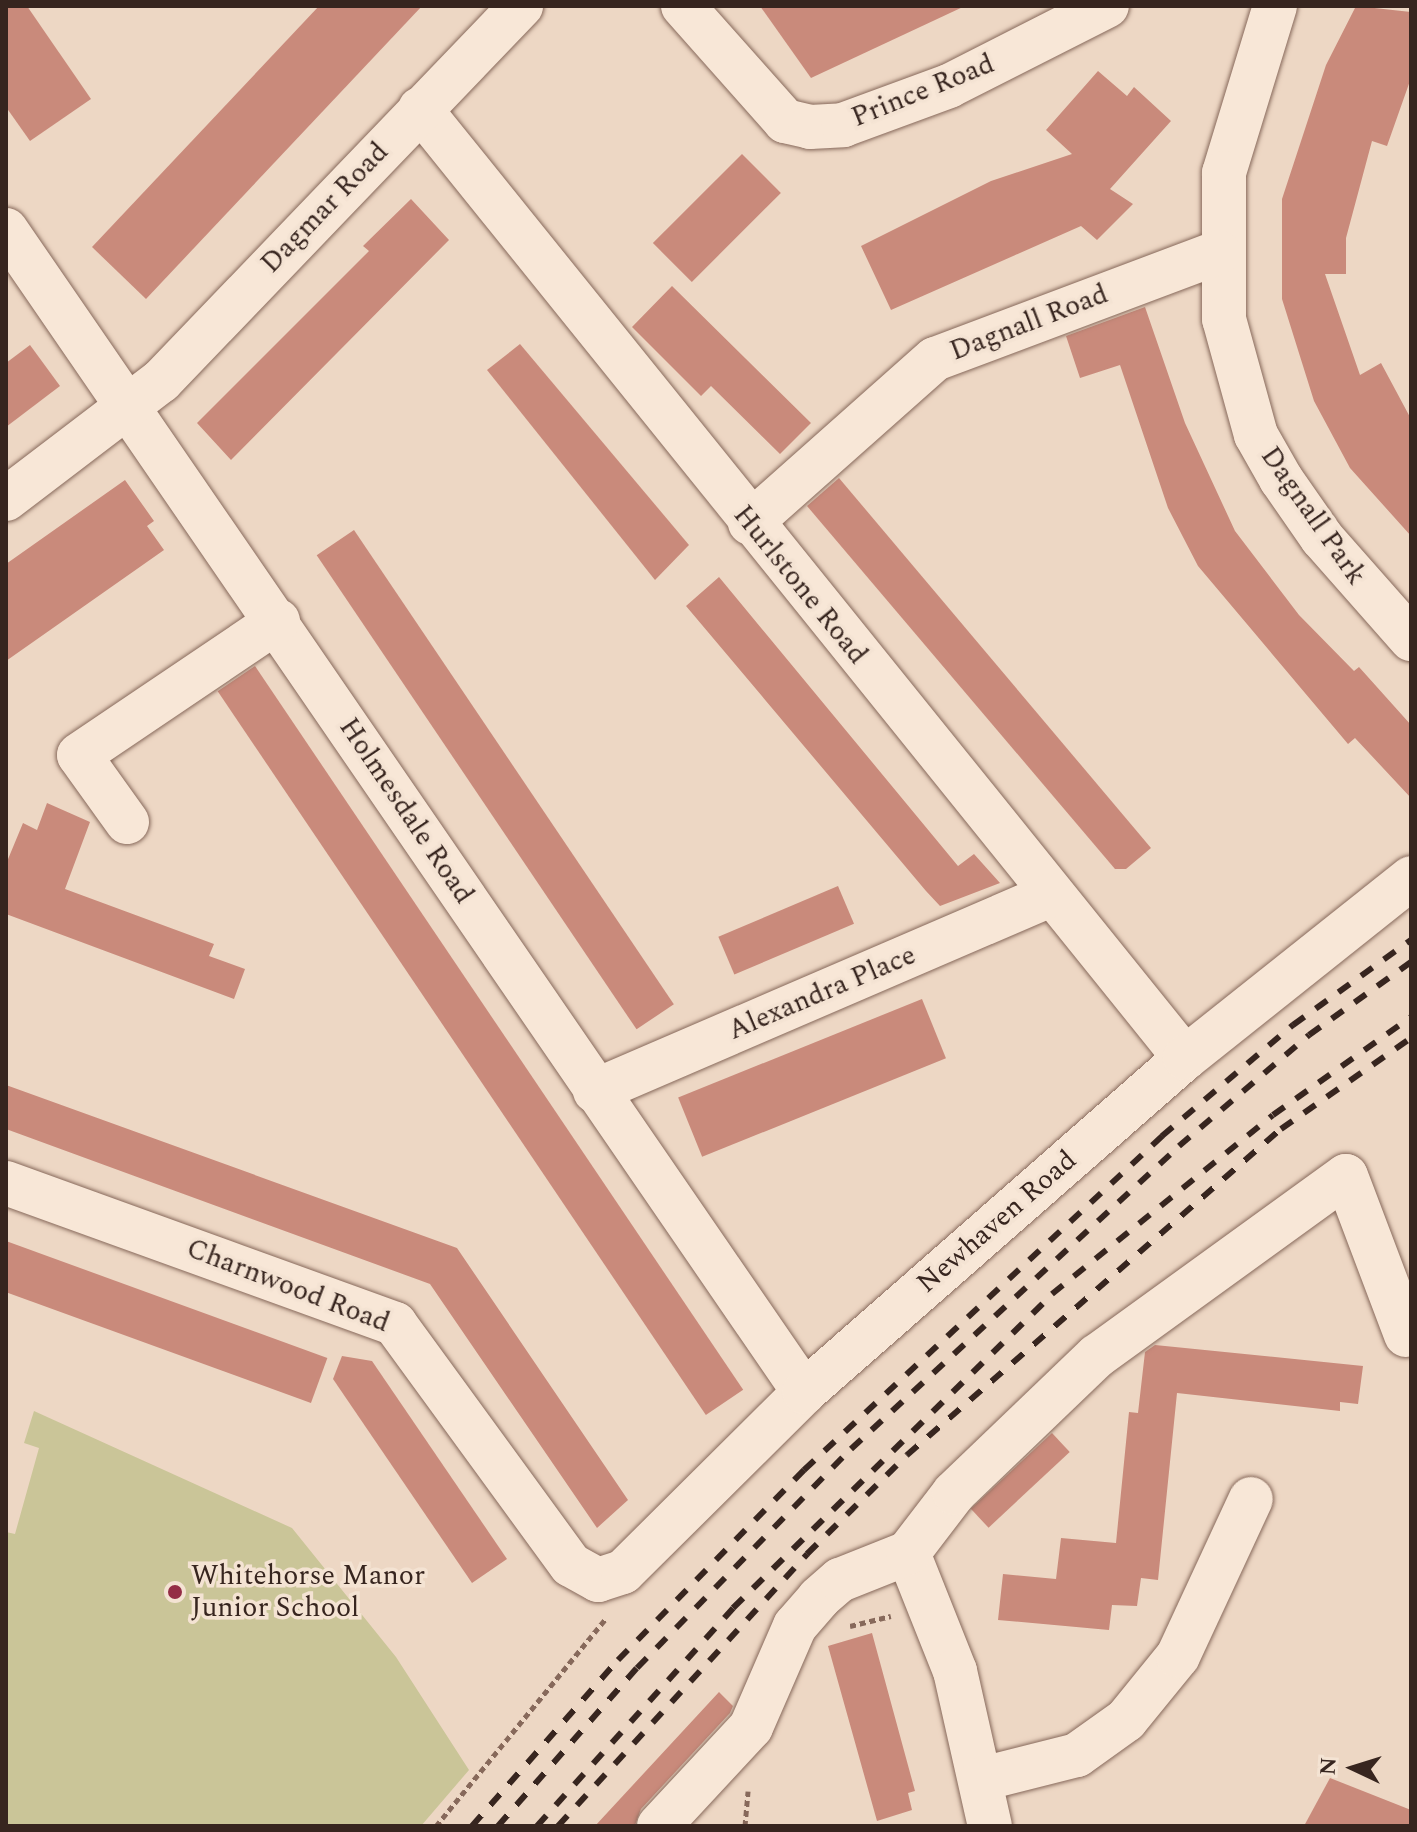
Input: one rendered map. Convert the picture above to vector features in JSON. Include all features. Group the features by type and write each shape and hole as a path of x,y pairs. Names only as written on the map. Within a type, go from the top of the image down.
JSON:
{"street":[{"name":"Dagmar Road","path":"6,499 130,410 521,6"},
{"name":"Prince Road","path":"683,6 785,121 810,127 843,125 949,86 1107,6"},
{"name":"Dagnall Park","path":"1275,6 1230,143 1219,252 1224,319 1256,435 1322,538 1411,639"},
{"name":"Hurlstone Road","path":"420,109 750,523 1185,1058"},
{"name":"Holmesdale Road","path":"6,230 278,621 595,1091 804,1392"},
{"name":"Dagnall Road","path":"750,523 935,359 1219,252"},
{"path":"127,822 79,755 278,621"},
{"name":"Newhaven Road","path":"610,1576 804,1392 1185,1058 1411,878"},
{"name":"Alexandra Place","path":"595,1091 1050,895"},
{"path":"659,1826 751,1727 795,1626 819,1598 840,1580 908,1553 954,1493 1097,1356 1346,1176 1406,1335"},
{"name":"Charnwood Road","path":"6,1183 395,1324 571,1565 610,1576"},
{"path":"982,1779 1077,1755 1126,1720 1178,1656 1251,1499"},
{"path":"908,1553 955,1671 982,1779 990,1826"}],"path":[{"path":"436,1826 601,1629 610,1576"},
{"path":"842,1628 930,1604"}],"shaded area":[{"name":"Whitehorse Manor Junior School","path":"34,1411 292,1528 396,1657 469,1770 421,1826 6,1826 6,1532 15,1534 39,1448 24,1443"}],"building":[{"path":"6,6 27,6 91,99 30,141 6,107"},
{"path":"319,6 422,6 146,299 92,247"},
{"path":"760,6 965,6 811,78"},
{"path":"1356,6 1411,12 1411,78 1387,146 1372,141 1346,238 1346,274 1325,274 1360,375 1381,363 1411,419 1411,536 1350,468 1314,401 1282,299 1282,199 1326,65"},
{"path":"1098,71 1127,96 1134,87 1171,121 1110,189 1133,204 1097,240 1081,226 891,310 861,246 991,181 1072,154 1046,130"},
{"path":"742,154 781,193 692,282 653,243"},
{"path":"411,199 449,240 231,460 197,423 369,251 363,246"},
{"path":"672,286 811,423 780,454 711,386 701,396 632,327"},
{"path":"1145,307 1185,423 1235,531 1299,615 1354,671 1359,667 1411,725 1411,798 1355,738 1348,744 1198,566 1168,508 1120,365 1080,378 1066,336"},
{"path":"520,344 689,545 655,580 487,370"},
{"path":"30,345 60,386 6,427 6,363"},
{"path":"839,478 1151,848 1126,869 1115,869 807,506"},
{"path":"125,480 154,521 147,526 164,550 6,661 6,564"},
{"path":"354,530 674,1004 637,1029 317,555"},
{"path":"719,577 958,866 974,854 1000,883 940,906 926,891 686,606"},
{"path":"255,666 743,1390 706,1415 218,691"},
{"path":"47,803 90,822 65,889 214,944 209,956 245,969 234,999 6,914 6,864 23,823 37,830"},
{"path":"838,886 854,924 734,975 718,937"},
{"path":"922,999 946,1058 702,1157 678,1098"},
{"path":"6,1085 457,1248 628,1500 597,1528 430,1284 6,1129"},
{"path":"6,1241 327,1358 311,1403 6,1292"},
{"path":"1155,1345 1363,1366 1358,1404 1340,1402 1340,1411 1177,1393 1158,1580 1141,1578 1137,1606 1112,1605 1109,1630 998,1620 1003,1574 1056,1579 1061,1538 1116,1543 1129,1412 1138,1413 1145,1352"},
{"path":"342,1356 372,1361 507,1559 472,1583 333,1379"},
{"path":"1052,1433 1070,1452 989,1528 971,1509"},
{"path":"872,1633 915,1791 908,1793 912,1810 877,1821 828,1646"},
{"path":"719,1692 733,1706 730,1713 641,1809 635,1825 595,1826"},
{"path":"1330,1778 1411,1810 1411,1826 1304,1826"}],"railway":[{"path":"472,1826 618,1660 804,1470 1162,1136 1293,1025 1411,940"},
{"path":"498,1826 637,1668 851,1449 1179,1146 1309,1035 1411,962"},
{"path":"537,1826 733,1608 1052,1294 1273,1115 1411,1017"},
{"path":"558,1826 807,1554 907,1455 1281,1129 1411,1038"}],"place":[{"name":"Whitehorse Manor Junior School","path":"175,1592"}]}
